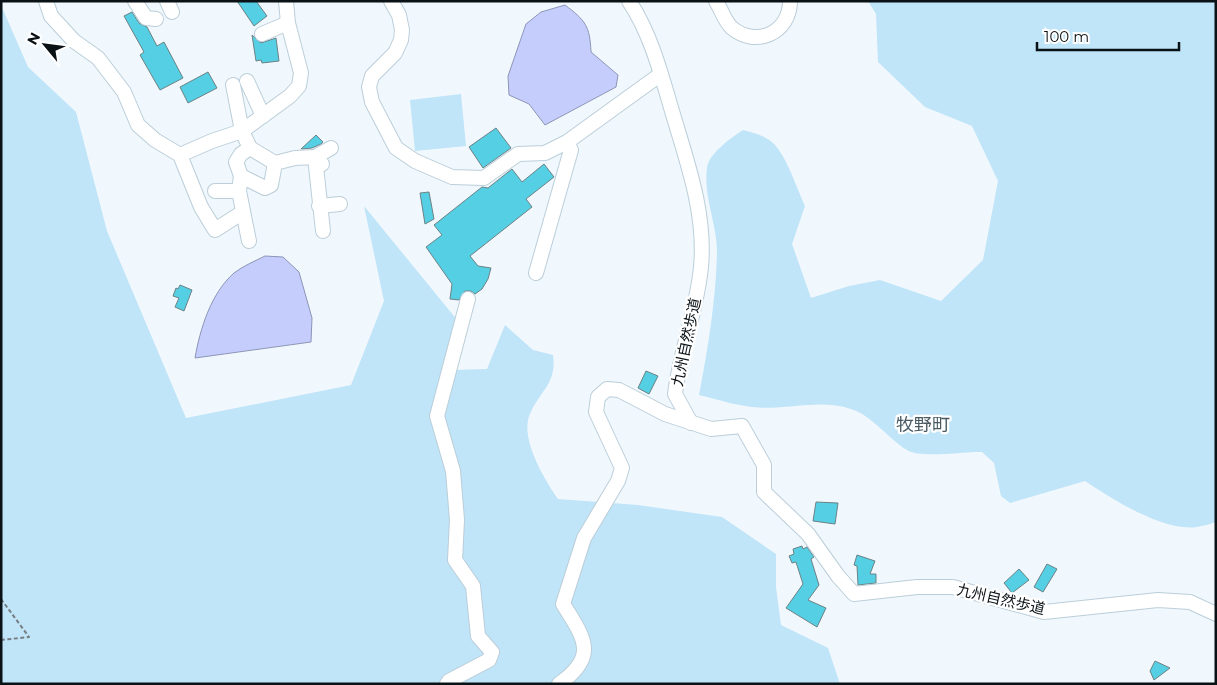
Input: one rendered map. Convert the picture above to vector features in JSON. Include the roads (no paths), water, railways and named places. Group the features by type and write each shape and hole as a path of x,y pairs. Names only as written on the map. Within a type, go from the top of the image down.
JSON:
{"street":[{"path":"46,1 50,16 74,41 98,58 104,65 124,92 138,125 155,140 180,155 201,207 215,230 243,212"},
{"path":"135,1 146,18 156,19"},
{"path":"180,155 212,141 242,131 290,96 299,86 301,73 288,22 286,1"},
{"path":"391,1 399,15 402,30 401,40 395,53 372,76 369,87 372,102 396,148 415,161 452,177 484,178 518,154 545,153 566,142 661,74"},
{"name":"九州自然歩道","path":"629,1 648,37 661,74 692,179 700,214 701,267 675,394 691,423 710,429 742,426 764,466 764,492 808,534 838,576 854,594 917,587 953,587 1044,612 1158,600 1190,602 1216,614"},
{"path":"716,1 730,27 744,36 771,34 782,27 790,12 790,1"},
{"path":"262,34 288,22"},
{"path":"247,81 262,116"},
{"path":"233,85 242,131 250,148 276,163 296,158 319,161"},
{"path":"536,272 571,150 566,142"},
{"path":"249,242 239,191 241,176 236,162 241,154 250,148"},
{"path":"323,231 319,206 319,161 331,148"},
{"path":"241,176 264,188 268,187 271,185 276,163"},
{"path":"215,191 239,191"},
{"path":"319,206 340,204"},
{"path":"448,684 449,681 489,660 492,652 478,636 473,586 455,560 457,520 453,471 437,416 468,299"},
{"path":"559,684 576,671 582,663 584,649 580,633 563,604 584,538 618,481 622,468 596,412 598,398 606,389 619,390 665,414 691,423"}],"district":[{"name":"牧野町","path":"923,425"}]}
